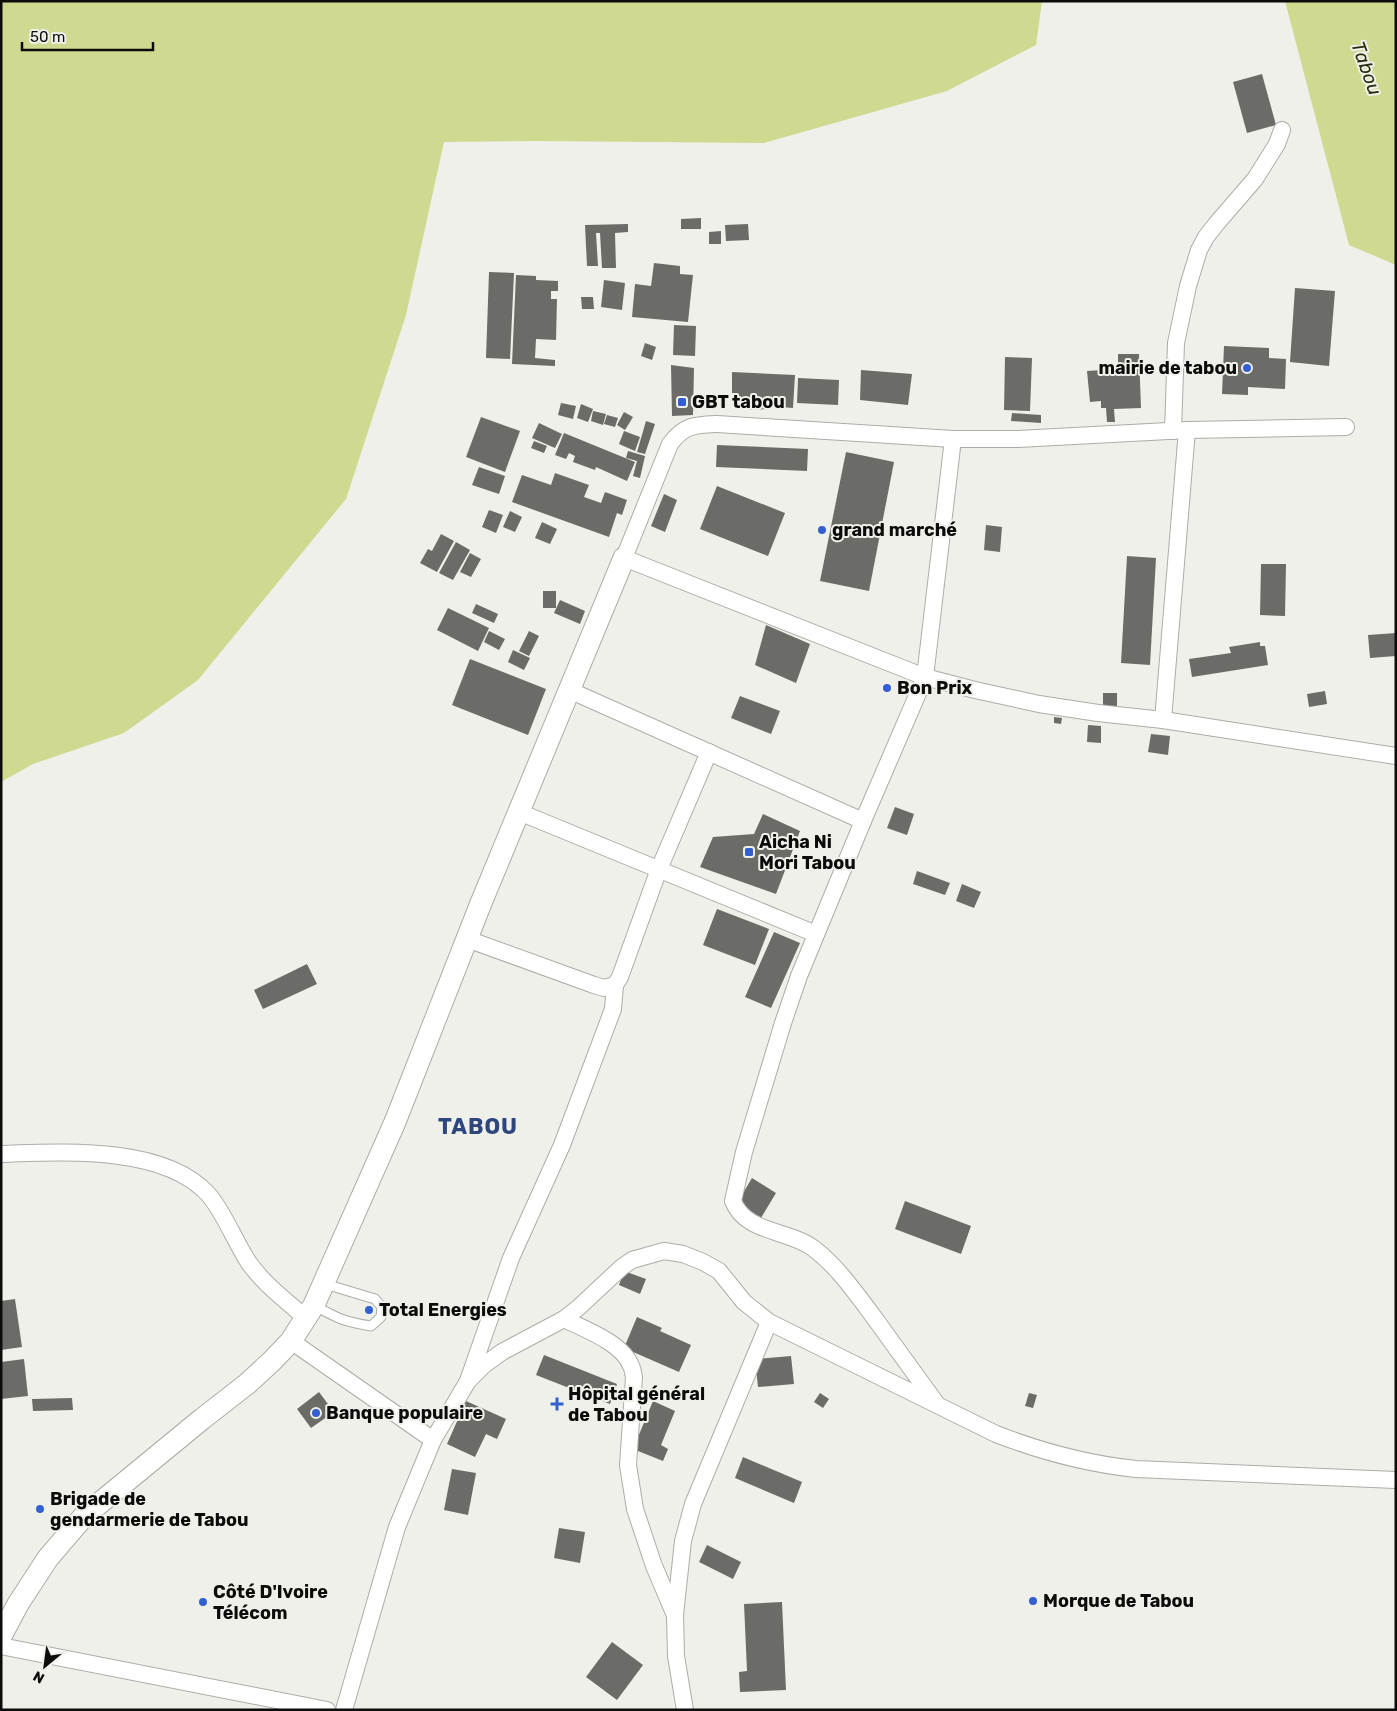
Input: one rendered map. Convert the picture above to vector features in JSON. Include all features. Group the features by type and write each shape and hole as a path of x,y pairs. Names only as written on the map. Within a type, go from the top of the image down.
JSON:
{"street":[{"path":"1164,720 1180,431 1176,343 1188,286 1199,250 1217,223 1256,178 1277,144 1282,130"},
{"path":"1,1636 18,1604 48,1558 84,1516 272,1362 291,1341 310,1312 325,1284 395,1122 518,812 670,444 678,432 689,427 717,424 953,439 1018,439 1180,431 1346,427"},
{"path":"938,1404 852,1288 826,1258 806,1242 762,1227 745,1217 736,1208 733,1201 744,1152 783,1023 816,934 925,677 953,439"},
{"path":"624,558 925,677 975,690 1039,704 1164,720 1396,756"},
{"path":"569,690 863,820"},
{"path":"344,1710 397,1527 433,1440 468,1381 511,1258 562,1145 613,1009 615,985 620,977 659,869 709,752"},
{"path":"518,812 816,934"},
{"path":"467,939 594,985 604,988 615,985"},
{"path":"1,1154 100,1154 128,1157 166,1167 188,1178 209,1195 250,1264 274,1290 310,1312"},
{"path":"468,1381 484,1365 502,1352 564,1319 632,1260 664,1251 683,1254 719,1271 744,1302 769,1322 996,1434 1022,1444 1109,1466 1136,1469 1396,1480"},
{"path":"564,1319 618,1348 631,1364 634,1377 628,1466 635,1509 654,1566 675,1615"},
{"path":"685,1710 676,1656 675,1615 683,1541 693,1504 769,1322"},
{"path":"291,1341 433,1440"},
{"path":"1,1646 327,1710"}],"lane":[{"path":"310,1312 354,1324 370,1326 381,1318 382,1307 375,1299 325,1284"}],"water":[{"path":"1,1 1042,1 1036,45 947,91 764,143 444,142 406,315 346,499 198,680 124,733 33,764 1,782"},
{"name":"Tabou","path":"1285,1 1396,1 1396,265 1349,245"}],"building":[{"path":"1262,74 1276,125 1247,133 1233,82"},
{"path":"701,218 701,229 681,229 681,219"},
{"path":"628,224 628,232 615,233 616,268 602,268 600,233 596,233 598,266 587,266 585,225"},
{"path":"748,224 749,240 726,241 725,225"},
{"path":"721,231 721,244 709,244 709,232"},
{"path":"654,263 680,266 680,274 693,275 688,322 632,317 635,284 651,286"},
{"path":"489,272 514,273 510,359 486,358"},
{"path":"516,275 536,276 536,280 558,281 558,291 551,291 551,299 557,299 556,340 536,339 535,358 555,360 555,366 512,364"},
{"path":"604,280 625,283 622,310 601,307"},
{"path":"1295,288 1335,291 1329,366 1290,362"},
{"path":"581,297 593,297 594,309 582,309"},
{"path":"674,325 696,326 695,356 673,355"},
{"path":"645,343 656,347 652,360 641,356"},
{"path":"1224,346 1269,348 1269,358 1286,359 1285,389 1248,387 1248,395 1222,394"},
{"path":"1118,354 1139,354 1141,408 1114,409 1115,422 1107,422 1106,408 1101,408 1101,401 1090,402 1087,371 1118,369"},
{"path":"1005,357 1032,358 1030,411 1004,410"},
{"name":"GBT tabou","path":"671,365 694,368 693,415 672,416"},
{"path":"861,370 912,374 908,405 860,400"},
{"path":"732,372 795,375 793,408 768,406 767,409 748,410 749,400 738,400 738,394 732,393"},
{"path":"798,378 839,380 838,405 797,403"},
{"path":"561,403 576,406 573,419 558,415"},
{"path":"581,404 593,409 588,422 577,418"},
{"path":"593,411 606,414 603,425 591,421"},
{"path":"624,412 633,417 625,430 617,425"},
{"path":"1012,413 1041,415 1041,423 1011,421"},
{"path":"607,415 618,418 615,427 604,424"},
{"path":"481,417 520,431 505,472 466,457"},
{"path":"646,421 655,424 645,454 637,452"},
{"path":"539,423 562,434 555,448 532,438"},
{"path":"624,431 640,437 635,451 619,444"},
{"path":"564,433 635,462 627,481 596,467 595,470 573,462 575,456 569,453 566,459 555,455"},
{"path":"534,441 547,446 544,453 531,448"},
{"path":"717,445 808,449 807,471 716,467"},
{"path":"628,451 645,456 640,478 633,476 637,461 626,458"},
{"path":"846,452 894,462 869,591 820,581"},
{"path":"479,467 505,476 499,494 472,485"},
{"path":"555,473 589,485 584,497 601,503 605,492 627,500 622,515 617,513 609,537 512,502 522,475 551,485"},
{"path":"717,486 785,513 768,556 700,529"},
{"path":"664,494 677,500 665,532 651,526"},
{"path":"489,510 503,515 496,533 482,527"},
{"path":"510,511 522,517 515,532 503,527"},
{"path":"542,522 557,529 550,544 535,538"},
{"path":"986,525 1002,527 1000,552 984,550"},
{"path":"441,534 454,541 437,572 420,563 428,549 432,551"},
{"path":"456,542 470,550 453,580 439,573"},
{"path":"470,553 481,559 471,577 460,572"},
{"path":"1127,556 1156,558 1150,665 1121,663"},
{"path":"1261,564 1286,564 1285,616 1260,615"},
{"path":"543,591 556,591 556,608 543,608"},
{"path":"560,600 585,611 580,624 554,613"},
{"path":"476,604 498,614 494,623 472,613"},
{"path":"448,608 489,628 478,651 437,630"},
{"path":"766,625 810,644 796,683 755,665"},
{"path":"489,631 505,639 499,650 484,642"},
{"path":"529,631 539,636 529,656 519,651"},
{"path":"1396,633 1396,656 1370,658 1368,635"},
{"path":"1260,642 1260,646 1265,646 1268,665 1192,677 1189,659 1231,653 1229,647"},
{"path":"513,650 530,658 524,670 508,662"},
{"path":"470,659 546,689 528,735 452,705"},
{"path":"1325,691 1327,704 1309,707 1307,694"},
{"path":"1103,693 1117,693 1117,708 1103,708"},
{"path":"740,696 780,711 771,734 731,718"},
{"path":"1054,717 1062,718 1061,724 1054,723"},
{"path":"1088,725 1101,726 1101,743 1087,742"},
{"path":"1151,734 1170,736 1168,755 1148,752"},
{"path":"895,807 914,814 907,835 887,828"},
{"name":"Aicha Ni Mori Tabou","path":"763,814 800,831 776,894 700,867 713,837 754,834"},
{"path":"917,871 950,883 945,895 913,884"},
{"path":"962,884 981,892 974,908 956,901"},
{"path":"717,909 769,929 755,965 703,945"},
{"path":"774,932 800,943 771,1008 745,997"},
{"path":"307,964 317,984 263,1009 254,990"},
{"path":"752,1178 776,1193 761,1218 737,1203"},
{"path":"905,1201 971,1226 961,1254 895,1229"},
{"path":"624,1271 646,1279 640,1294 619,1285"},
{"path":"15,1299 22,1347 1,1350 1,1301"},
{"path":"637,1317 662,1328 660,1331 691,1345 679,1372 624,1348"},
{"path":"544,1355 617,1384 610,1404 536,1375"},
{"path":"791,1356 794,1384 758,1387 755,1359"},
{"path":"24,1359 28,1396 1,1399 1,1362"},
{"path":"319,1392 334,1412 311,1428 297,1409"},
{"path":"820,1393 829,1399 823,1408 814,1402"},
{"path":"1029,1393 1037,1395 1033,1408 1025,1406"},
{"path":"72,1398 73,1410 33,1411 32,1399"},
{"path":"466,1401 506,1419 497,1439 486,1434 475,1457 447,1444"},
{"path":"653,1401 675,1411 661,1445 668,1449 663,1461 633,1449"},
{"path":"743,1457 802,1482 794,1503 735,1478"},
{"path":"452,1469 476,1473 468,1515 444,1510"},
{"path":"559,1528 585,1532 580,1563 554,1558"},
{"path":"707,1545 741,1562 733,1579 699,1562"},
{"path":"782,1602 786,1690 740,1692 739,1672 747,1671 744,1604"},
{"path":"612,1642 643,1665 617,1700 586,1677"}],"place":[{"name":"mairie de tabou","path":"1247,368"},
{"name":"GBT tabou","path":"682,402"},
{"name":"grand marché","path":"822,530"},
{"name":"Bon Prix","path":"887,688"},
{"name":"Aicha Ni Mori Tabou","path":"749,852"},
{"name":"Total Energies","path":"369,1310"},
{"name":"Hôpital général de Tabou","path":"557,1404"},
{"name":"Banque populaire","path":"316,1413"},
{"name":"Brigade de gendarmerie de Tabou","path":"40,1509"},
{"name":"Morque de Tabou","path":"1033,1601"},
{"name":"Côté D'Ivoire Télécom","path":"203,1602"}],"district":[{"name":"TABOU","path":"478,1126"}]}
